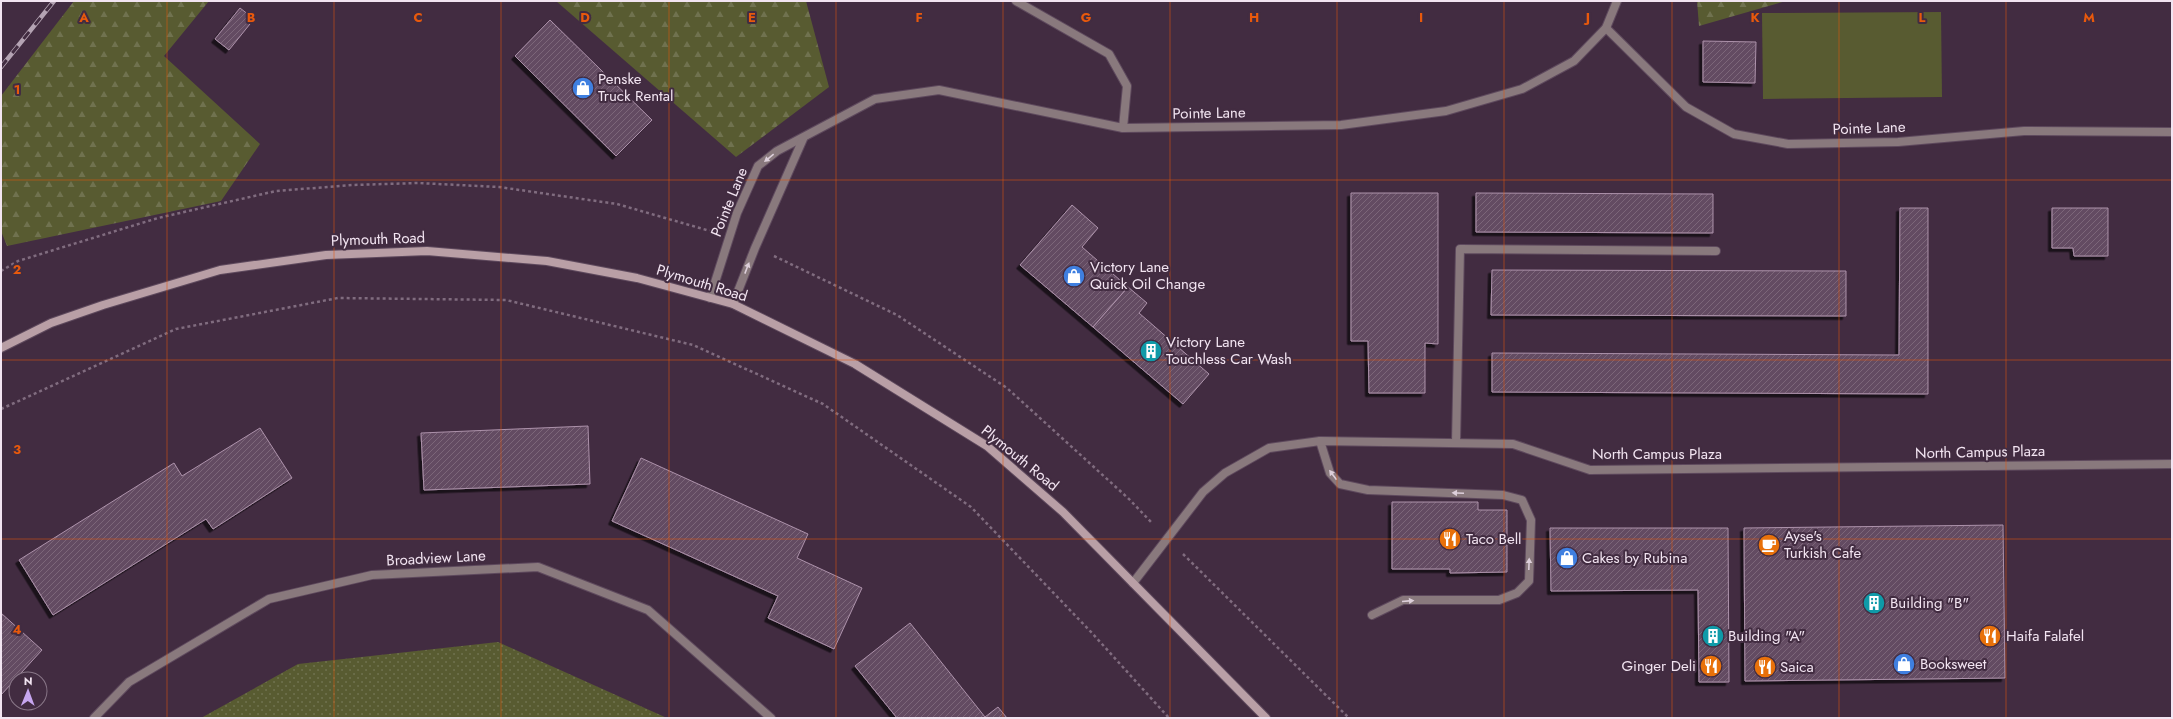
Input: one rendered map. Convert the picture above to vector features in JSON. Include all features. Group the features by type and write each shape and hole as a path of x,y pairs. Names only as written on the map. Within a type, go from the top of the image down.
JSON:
{"main road":[{"name":"Plymouth Road","path":"1,348 59,320 102,305 220,270 326,255 427,250 547,261 638,278 733,304 855,364 987,446 1063,512 1266,718"}],"street":[{"path":"1016,1 1109,54 1127,86 1123,128"},
{"name":"Pointe Lane","path":"710,298 737,213 758,166 777,151 803,139 875,99 940,90 1123,128 1341,125 1446,111 1522,89 1574,61 1606,28 1618,1"},
{"name":"Pointe Lane","path":"1606,28 1686,107 1734,134 1780,143 1898,142 2024,131 2172,132"},
{"path":"733,304 755,248 803,139"},
{"path":"1456,443 1460,249 1716,252"},
{"path":"1320,441 1330,473 1340,484 1368,490 1503,495 1522,500 1530,520 1529,581 1517,593 1499,600 1403,600 1372,615"},
{"name":"North Campus Plaza","path":"1133,583 1203,492 1225,473 1269,448 1320,441 1513,444 1590,470 2172,464"},
{"name":"Broadview Lane","path":"94,718 129,682 269,599 372,575 538,567 648,610 771,718"}],"path":[{"path":"1,271 18,261 158,218 276,191 353,184 418,183 499,186 617,204 713,232"},
{"path":"779,258 897,315 1007,388 1129,499 1349,718"},
{"path":"1,409 176,329 338,298 506,300 693,345 823,404 971,507 1092,633 1169,718"}],"green space":[{"path":"74,1 209,1 164,56 260,144 221,201 7,246 1,231 1,96"},
{"path":"556,1 806,1 829,87 736,157"},
{"path":"1697,1 1786,1 1699,26"},
{"path":"1941,12 1942,97 1763,99 1762,13"},
{"path":"498,642 667,718 201,718 298,664"}],"building":[{"path":"240,8 254,19 229,50 215,39"},
{"name":"Penske Truck Rental","path":"550,20 652,120 616,156 515,56"},
{"path":"1703,41 1756,42 1755,83 1703,82"},
{"path":"1351,193 1438,193 1438,344 1425,343 1425,393 1369,393 1368,341 1351,341"},
{"path":"1476,193 1713,194 1713,233 1476,232"},
{"name":"Victory Lane Quick Oil Change","path":"1072,205 1098,228 1082,247 1128,287 1093,327 1020,265"},
{"path":"1900,208 1928,208 1928,394 1492,392 1492,353 1899,355"},
{"path":"2052,208 2108,208 2108,256 2074,256 2073,248 2052,248"},
{"path":"1492,270 1846,271 1846,316 1491,315"},
{"name":"Victory Lane Touchless Car Wash","path":"1128,287 1147,303 1139,313 1209,374 1183,404 1093,327"},
{"path":"588,426 590,484 424,490 421,433"},
{"path":"260,428 292,478 213,529 206,519 53,615 19,560 174,463 182,476"},
{"path":"641,458 808,534 797,558 862,588 834,649 768,618 778,596 612,521"},
{"name":"Taco Bell","path":"1392,502 1478,502 1478,510 1507,510 1507,572 1450,573 1450,569 1392,569"},
{"name":"Building \"B\"","path":"2003,525 2005,678 1745,681 1744,528"},
{"name":"Building \"A\"","path":"1550,528 1728,528 1729,682 1699,682 1698,590 1551,591"},
{"path":"1,613 42,650 23,671 8,671 8,687 1,695"},
{"path":"910,623 985,717 998,707 1007,718 897,718 855,666"}],"railway":[{"path":"1,67 54,1"}],"place":[{"name":"Penske Truck Rental","path":"583,88"},
{"name":"Victory Lane Quick Oil Change","path":"1074,276"},
{"name":"Victory Lane Touchless Car Wash","path":"1151,351"},
{"name":"Taco Bell","path":"1450,539"},
{"name":"Ayse's Turkish Cafe","path":"1769,545"},
{"name":"Cakes by Rubina","path":"1567,558"},
{"name":"Building \"B\"","path":"1874,603"},
{"name":"Building \"A\"","path":"1713,636"},
{"name":"Haifa Falafel","path":"1990,636"},
{"name":"Booksweet","path":"1904,664"},
{"name":"Ginger Deli","path":"1711,666"},
{"name":"Saica","path":"1765,667"}]}
